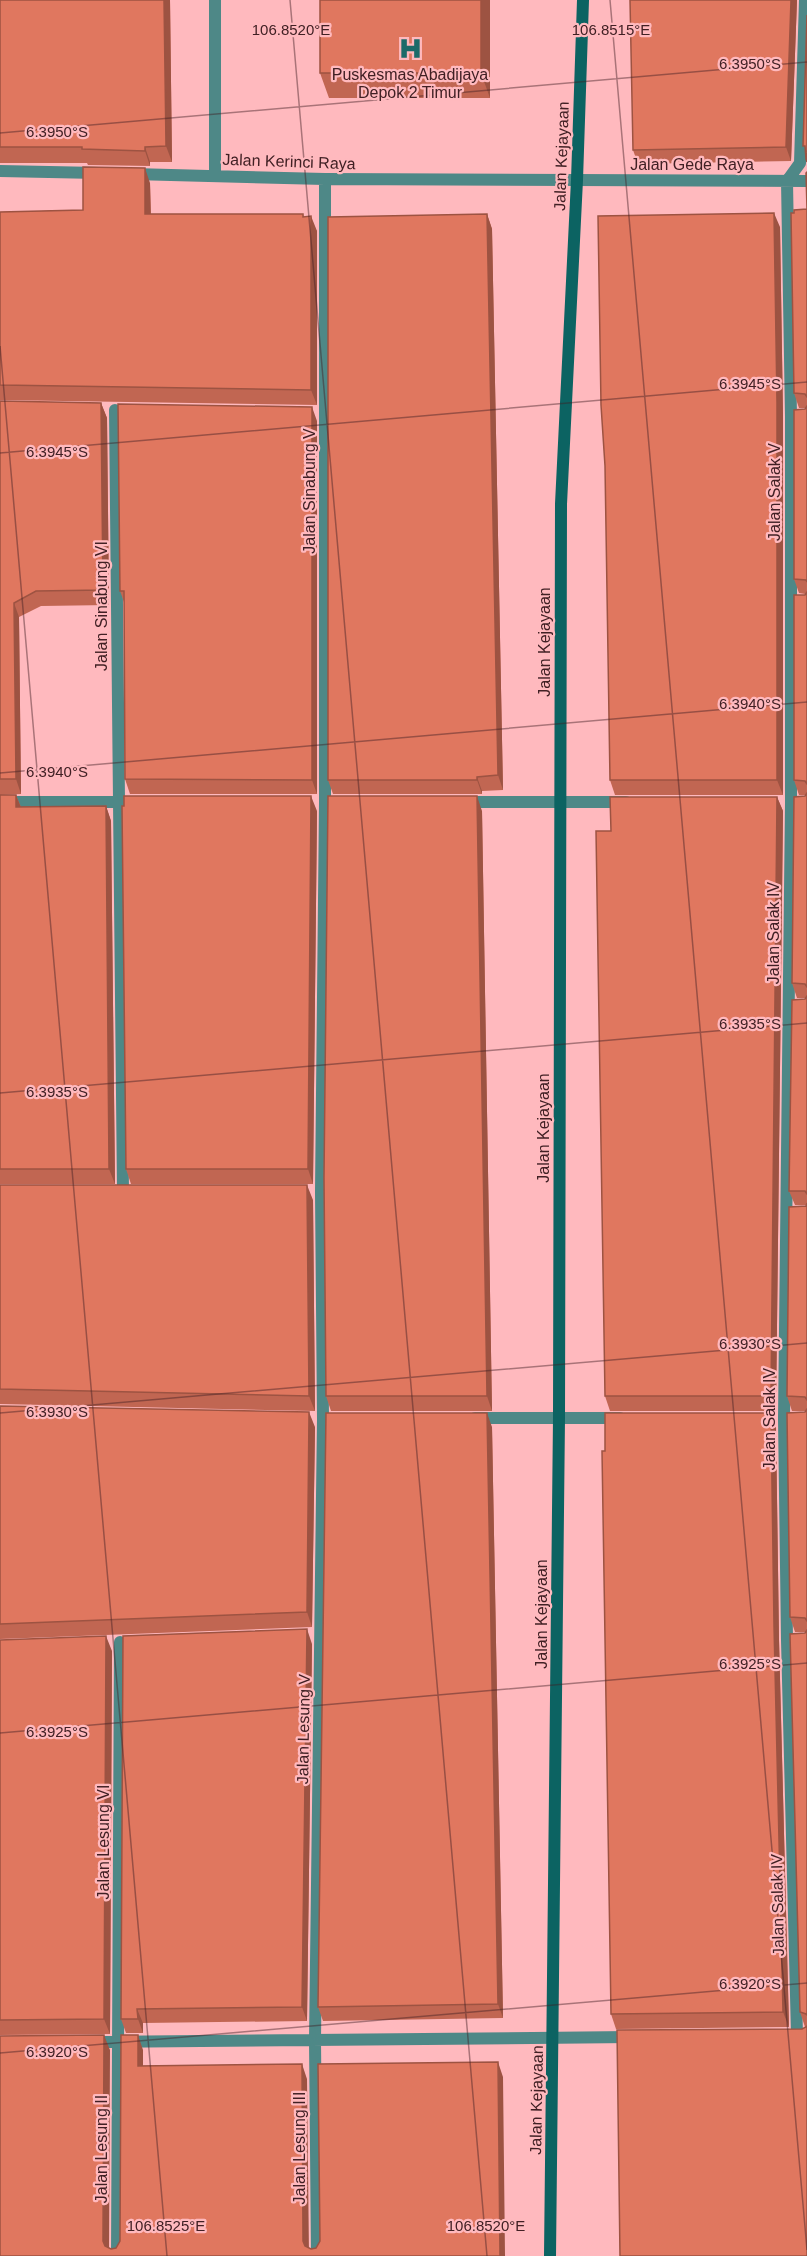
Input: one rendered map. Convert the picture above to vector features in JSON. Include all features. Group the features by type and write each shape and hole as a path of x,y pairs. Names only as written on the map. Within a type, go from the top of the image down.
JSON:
{"street":[{"path":"215,0 215,176"},
{"name":"Jalan Kejayaan","path":"550,2256 559,1418 561,504 577,180 583,0"},
{"path":"787,181 800,163 805,0"},
{"name":"Jalan Kerinci Raya","path":"0,171 325,179 577,180"},
{"name":"Jalan Sinabung V","path":"315,1192 325,802 320,413 325,179"},
{"name":"Jalan Gede Raya","path":"577,180 807,181"},
{"name":"Jalan Salak V","path":"785,803 791,602 787,181"},
{"name":"Jalan Sinabung VI","path":"115,410 123,1192"},
{"path":"791,416 807,416"},
{"path":"791,602 807,602"},
{"path":"0,802 153,802"},
{"path":"454,802 640,802"},
{"path":"785,803 807,803"},
{"name":"Jalan Salak IV","path":"785,803 794,1006 792,1214 784,1419 792,1640 796,2035"},
{"name":"Jalan Lesung V","path":"315,1192 322,1419 315,1635 315,2040"},
{"path":"464,1418 630,1418"},
{"name":"Jalan Lesung VI","path":"118,2042 121,1642"},
{"path":"82,2042 641,2037"},
{"name":"Jalan Lesung III","path":"315,2040 317,2256"},
{"name":"Jalan Lesung II","path":"117,2256 118,2042"}],"building":[{"path":"0,0 164,0 166,146 145,147 145,151 82,149 82,147 0,147"},
{"name":"Puskesmas Abadijaya Depok 2 Timur","path":"320,0 481,0 481,73 320,73"},
{"path":"630,0 791,0 786,147 633,150"},
{"path":"807,15 807,162 805,146 803,146"},
{"path":"83,167 145,168 145,214 303,214 303,217 311,216 311,390 0,385 0,212 83,210"},
{"path":"807,209 807,397 805,394 794,393 791,213 794,213 794,210"},
{"path":"774,213 777,402 777,780 610,780 598,216"},
{"path":"487,214 498,775 477,777 477,780 328,780 328,217"},
{"path":"0,401 101,403 103,590 36,591 14,603 16,779 0,779"},
{"path":"118,404 312,407 312,780 125,779 124,591 120,591"},
{"path":"807,406 807,582 794,579 794,410 805,409"},
{"path":"807,592 807,784 805,781 794,780 794,595 805,595"},
{"path":"807,793 807,987 805,984 792,983 794,797 805,796"},
{"path":"0,795 16,795 16,807 106,806 109,1169 0,1169"},
{"path":"124,796 311,796 308,1169 126,1169 122,806 124,806"},
{"path":"328,796 477,796 487,1396 326,1396 324,1178"},
{"path":"610,797 777,797 771,1396 605,1396 596,831 611,831"},
{"path":"807,996 807,1194 805,1191 789,1191 792,1000 805,999"},
{"path":"0,1185 307,1185 309,1396 0,1389"},
{"path":"807,1203 807,1400 805,1397 787,1396 789,1207 806,1206"},
{"path":"0,1406 309,1412 307,1612 0,1624"},
{"path":"807,1409 807,1621 805,1618 790,1617 787,1413 805,1412"},
{"path":"326,1413 487,1413 498,2004 318,2007"},
{"path":"605,1413 771,1413 783,2012 611,2014 602,1451 605,1451"},
{"path":"307,1629 302,2007 137,2009 138,2019 121,2019 123,1636"},
{"path":"807,1630 807,2015 800,2012 790,1634 805,1633"},
{"path":"106,1636 104,2019 0,2020 0,1640"},
{"path":"807,2026 807,2256 620,2256 617,2030 802,2029"},
{"path":"104,2035 103,2241 105,2246 111,2249 116,2248 120,2241 121,2035 138,2035 138,2066 302,2064 303,2241 305,2246 311,2249 316,2248 320,2241 318,2064 498,2062 500,2256 0,2256 0,2036"}],"place":[{"name":"Puskesmas Abadijaya Depok 2 Timur","path":"410,49"}]}
